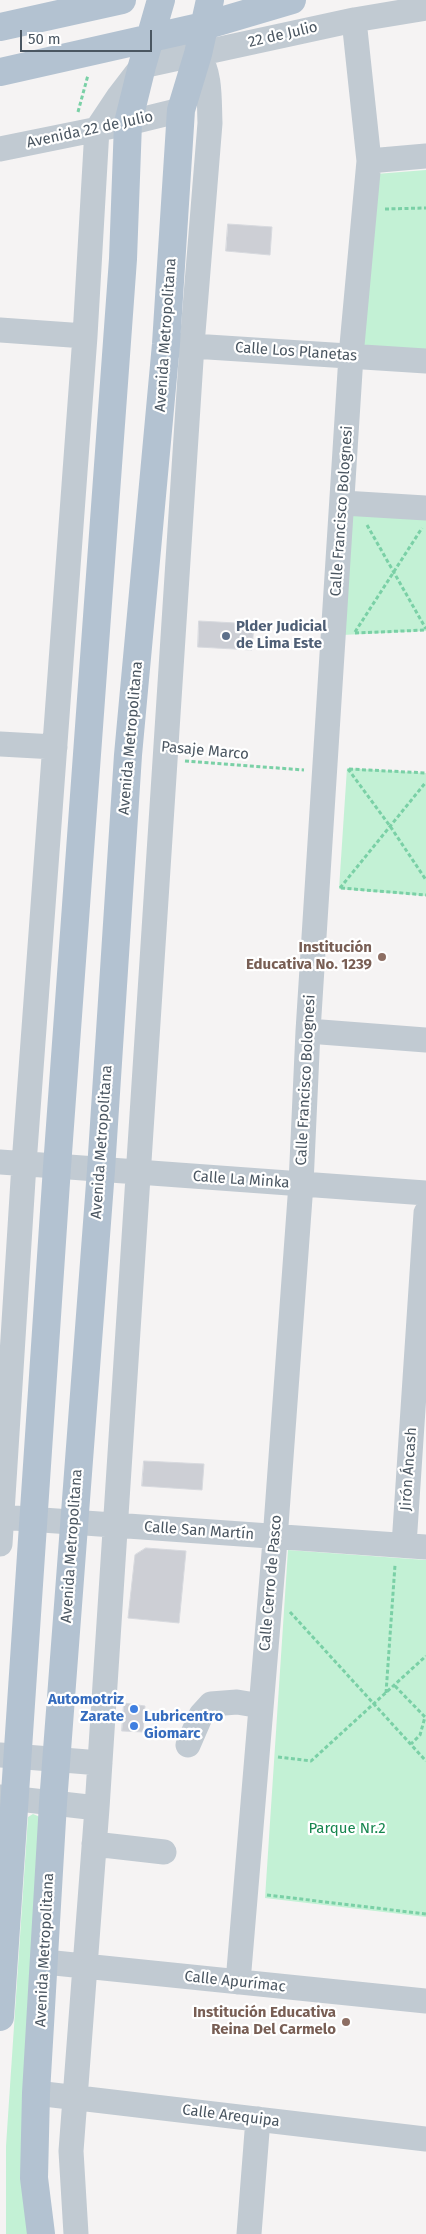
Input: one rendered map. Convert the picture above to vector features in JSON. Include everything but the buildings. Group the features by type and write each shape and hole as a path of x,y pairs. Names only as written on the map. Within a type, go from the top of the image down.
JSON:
{"main road":[{"path":"0,27 122,0"},
{"path":"0,2017 9,1756 34,1519 57,1167 123,259 128,123 161,0"},
{"path":"0,72 149,39 207,13 292,0"},
{"name":"Avenida Metropolitana","path":"41,2234 34,2178 36,2093 53,1803 101,1170 128,755 179,345 181,110 198,54 207,13"}],"street":[{"name":"22 de Julio","path":"142,66 354,20 426,8"},
{"name":"Calle Francisco Bolognesi","path":"301,1184 308,1031 324,772 353,510 351,356 369,162 354,20"},
{"name":"Avenida Metropolitana","path":"76,2234 71,2151 86,1967 116,1525 164,759 179,345 210,123 209,91 203,61 198,54"},
{"path":"0,1544 12,1163 55,747 85,336 87,122 119,96 142,66"},
{"name":"Avenida 22 de Julio","path":"0,149 87,122 128,123 181,110"},
{"path":"369,162 426,156"},
{"path":"0,330 85,336"},
{"name":"Calle Los Planetas","path":"179,345 426,361"},
{"path":"353,510 425,517"},
{"path":"0,744 55,747"},
{"path":"308,1031 426,1040"},
{"name":"Calle La Minka","path":"12,1163 426,1193"},
{"name":"Calle Cerro de Pasco","path":"238,1982 275,1536 301,1184"},
{"name":"Jirón Áncash","path":"408,1552 426,1213"},
{"name":"Calle San Martín","path":"2,1517 275,1536 408,1552"},
{"path":"188,1745 201,1715 211,1704 237,1702 261,1706"},
{"path":"9,1756 100,1763"},
{"path":"7,1797 97,1808"},
{"path":"94,1844 164,1852"},
{"name":"Calle Apurímac","path":"45,1962 426,2001"},
{"name":"Calle Arequipa","path":"36,2093 426,2139"},
{"path":"249,2234 258,2119"}],"path":[{"path":"87,122 89,71"},
{"path":"384,208 426,208"},
{"path":"353,510 394,571 426,630 354,632 394,571 425,517"},
{"name":"Pasaje Marco","path":"164,759 324,772"},
{"path":"426,773 348,769 390,826 426,880"},
{"path":"426,782 340,888 426,895"},
{"path":"386,1694 408,1552"},
{"path":"287,1610 426,1761"},
{"path":"278,1757 312,1761 426,1656"},
{"path":"395,1686 425,1717 420,1735 410,1744"},
{"path":"268,1894 426,1914"}],"green space":[{"path":"426,170 426,351 360,347 376,174"},
{"path":"349,514 426,516 426,631 342,635"},
{"path":"347,768 426,773 426,896 339,889"},
{"name":"Parque Nr.2","path":"288,1550 426,1560 426,1917 265,1898"},
{"path":"33,1814 40,1817 28,2234 6,2234 6,2146 28,1817"}],"place":[{"name":"Plder Judicial de Lima Este","path":"226,636"},
{"name":"Institución Educativa No. 1239","path":"382,957"},
{"name":"Automotriz Zarate","path":"134,1709"},
{"name":"Lubricentro Giomarc","path":"134,1726"},
{"name":"Institución Educativa Reina Del Carmelo","path":"346,2022"}]}
